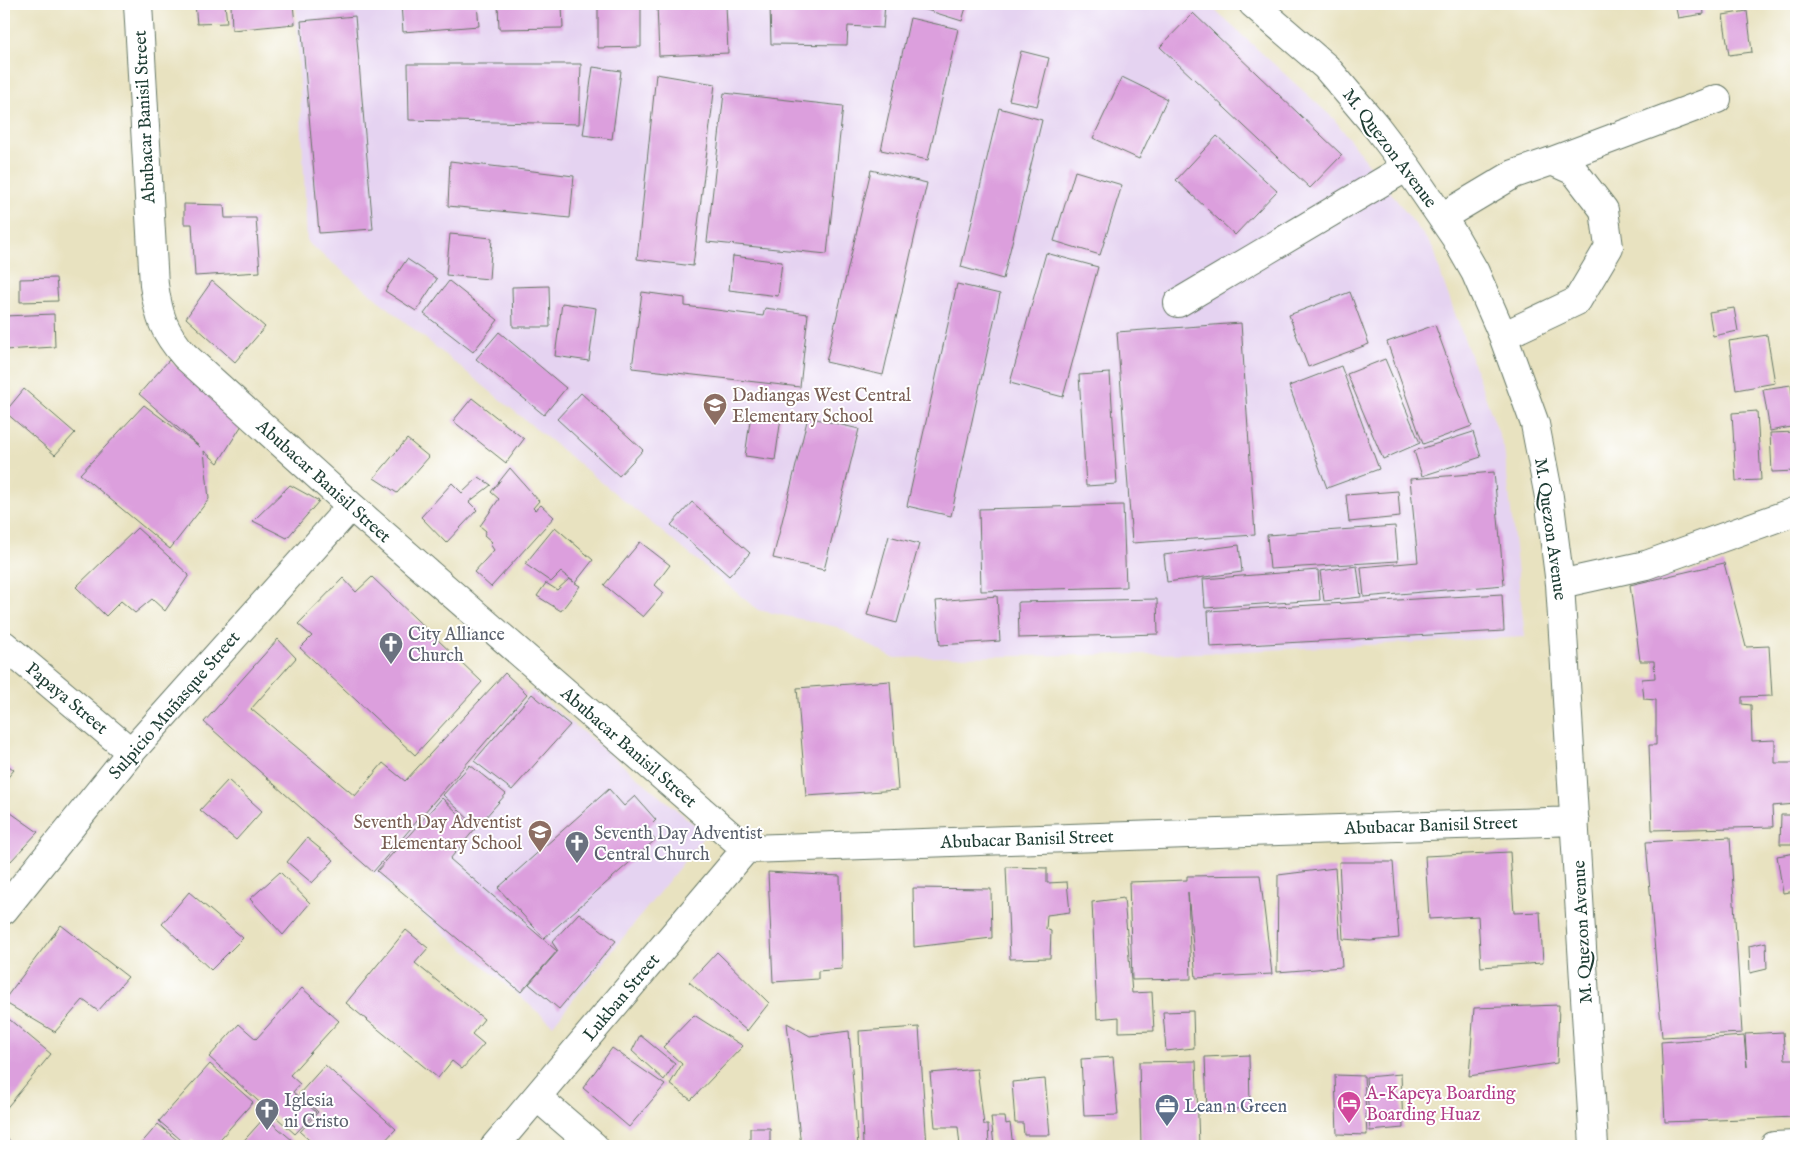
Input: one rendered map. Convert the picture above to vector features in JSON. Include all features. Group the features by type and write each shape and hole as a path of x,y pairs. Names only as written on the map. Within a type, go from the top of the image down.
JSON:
{"street":[{"name":"Abubacar Banisil Street","path":"138,4 154,285 162,324 171,341 185,356 350,506 746,849 1575,820"},
{"name":"M. Quezon Avenue","path":"1254,4 1326,67 1375,125 1407,167 1455,237 1475,272 1504,336 1535,424 1549,498 1560,584 1594,1146"},
{"path":"1442,218 1514,174 1717,99"},
{"path":"1504,336 1577,301 1609,247 1604,210 1574,171 1552,161"},
{"path":"1178,303 1407,167"},
{"name":"Sulpicio Muñasque Street","path":"4,910 131,752 350,506"},
{"path":"1560,584 1646,565 1796,511"},
{"name":"Papaya Street","path":"4,645 131,752"},
{"name":"Lukban Street","path":"495,1146 746,849"},
{"path":"537,1097 594,1146"},
{"path":"1774,1146 1796,1145"}],"shaded area":[{"path":"296,4 1208,4 1334,119 1434,249 1442,278 1504,448 1525,637 1204,653 893,658 837,627 758,610 307,242"},
{"name":"Seventh Day Adventist Elementary School","path":"532,690 706,834 553,1025 373,872"}],"building":[{"path":"195,4 225,4 227,23 197,24"},
{"path":"231,4 293,4 295,24 232,30"},
{"path":"401,4 477,4 479,26 403,32"},
{"path":"498,4 562,4 563,28 499,29"},
{"path":"598,4 641,4 641,47 598,48"},
{"path":"657,4 726,4 728,53 659,56"},
{"path":"770,4 885,4 883,28 848,26 847,45 771,44"},
{"path":"918,4 967,4 962,21 917,7"},
{"path":"1675,4 1703,4 1704,14 1678,18"},
{"path":"1747,11 1752,52 1729,55 1723,15"},
{"path":"1193,13 1342,155 1310,188 1160,47"},
{"path":"355,16 373,229 319,233 301,21"},
{"path":"910,18 958,29 928,160 881,150"},
{"path":"1021,51 1049,58 1037,106 1009,100"},
{"path":"408,64 581,64 579,124 409,120"},
{"path":"593,67 621,71 612,139 583,135"},
{"path":"656,74 715,84 693,266 637,259"},
{"path":"1122,77 1167,99 1139,159 1093,138"},
{"path":"724,93 843,106 827,254 707,242"},
{"path":"999,108 1042,120 1003,279 961,267"},
{"path":"1217,136 1277,191 1235,235 1176,180"},
{"path":"450,161 574,176 570,218 448,206"},
{"path":"871,170 927,183 883,375 826,362"},
{"path":"1075,171 1122,185 1100,255 1054,241"},
{"path":"184,204 224,205 225,218 256,218 260,272 195,276 192,224 184,224"},
{"path":"450,234 492,238 489,279 446,275"},
{"path":"1046,253 1098,267 1063,397 1010,383"},
{"path":"733,256 782,262 778,296 729,290"},
{"path":"407,259 437,279 416,311 385,291"},
{"path":"56,278 58,301 20,302 20,279"},
{"path":"212,281 265,327 235,362 186,318"},
{"path":"449,281 498,320 473,352 424,314"},
{"path":"957,284 1000,294 951,516 907,506"},
{"path":"549,286 550,327 513,327 512,287"},
{"path":"642,292 685,298 685,306 763,316 765,308 808,314 800,387 632,368"},
{"path":"1350,292 1369,344 1308,367 1289,315"},
{"path":"562,303 596,308 589,361 555,356"},
{"path":"1734,308 1738,331 1713,336 1709,312"},
{"path":"54,314 55,347 4,350 4,316"},
{"path":"1241,323 1255,535 1132,543 1117,332"},
{"path":"1435,325 1472,426 1423,444 1387,342"},
{"path":"499,332 566,388 544,415 476,359"},
{"path":"1767,335 1775,383 1736,390 1729,341"},
{"path":"1385,359 1420,443 1383,459 1347,374"},
{"path":"169,360 242,425 218,463 204,451 209,499 170,549 80,474 144,405 200,447 139,394"},
{"path":"1341,366 1379,469 1327,488 1289,386"},
{"path":"1110,373 1117,484 1086,486 1079,375"},
{"path":"1791,385 1796,426 1770,431 1763,389"},
{"path":"24,389 75,433 55,455 5,412"},
{"path":"581,393 643,450 619,476 557,419"},
{"path":"472,398 524,439 506,463 453,421"},
{"path":"1757,411 1761,480 1736,481 1732,413"},
{"path":"751,414 781,418 775,460 745,456"},
{"path":"808,417 859,429 824,570 773,558"},
{"path":"1473,432 1481,457 1422,476 1414,451"},
{"path":"1796,432 1796,471 1772,472 1770,433"},
{"path":"407,439 429,457 397,493 374,478"},
{"path":"510,468 539,501 533,508 535,510 541,505 554,517 491,587 474,572 494,550 490,544 492,542 484,535 486,531 480,526 499,499 491,492"},
{"path":"1494,472 1504,585 1364,597 1361,567 1418,562 1410,479"},
{"path":"479,477 491,485 469,502 477,510 446,543 421,517 452,483 462,493"},
{"path":"290,485 319,501 287,538 253,521"},
{"path":"1398,491 1400,517 1349,522 1346,495"},
{"path":"692,502 750,553 729,576 671,525"},
{"path":"1123,505 1126,587 981,591 979,509"},
{"path":"1395,526 1398,561 1270,569 1267,535"},
{"path":"555,527 593,560 575,583 580,586 561,611 537,596 546,583 557,590 569,579 574,582 561,572 551,582 525,564"},
{"path":"137,528 189,575 165,611 152,599 135,613 121,601 106,616 76,587"},
{"path":"889,536 919,544 897,623 867,615"},
{"path":"640,542 670,565 655,585 664,593 643,617 604,585"},
{"path":"1239,545 1242,572 1167,582 1164,555"},
{"path":"1724,563 1746,647 1769,646 1772,696 1742,697 1742,704 1751,705 1752,741 1775,740 1775,763 1796,763 1796,804 1772,806 1773,827 1652,830 1649,745 1656,745 1656,700 1644,699 1642,679 1655,678 1654,661 1640,661 1630,585"},
{"path":"1357,566 1361,597 1324,601 1320,571"},
{"path":"1318,570 1320,600 1205,608 1203,579"},
{"name":"City Alliance Church","path":"372,577 482,682 415,755 300,648 312,636 298,624 343,578 356,592"},
{"path":"1502,594 1504,631 1210,647 1208,611"},
{"path":"997,596 1000,641 940,645 936,601"},
{"path":"1157,599 1158,634 1019,638 1018,602"},
{"path":"278,639 296,658 251,709 355,796 383,763 405,781 505,673 527,694 373,872 204,722"},
{"path":"890,681 898,790 806,796 797,688"},
{"path":"532,694 570,725 512,790 474,761"},
{"path":"4,762 14,770 4,782"},
{"path":"470,765 506,794 477,827 443,795"},
{"path":"228,780 262,811 236,840 200,810"},
{"name":"Seventh Day Adventist Central Church","path":"609,789 624,806 635,796 656,820 646,830 655,840 544,938 498,888"},
{"path":"442,798 475,829 450,859 557,951 521,992 377,871"},
{"path":"4,808 38,832 11,861 4,855"},
{"path":"1781,815 1796,815 1796,844 1780,844"},
{"path":"1730,837 1742,1033 1662,1037 1646,842"},
{"path":"307,838 334,860 312,883 287,862"},
{"path":"1510,852 1514,913 1540,912 1543,963 1481,967 1478,916 1429,919 1425,856"},
{"path":"1796,853 1796,891 1783,893 1777,856"},
{"path":"1339,862 1393,862 1399,938 1370,941 1343,939"},
{"path":"1006,867 1047,868 1047,883 1067,882 1070,912 1047,915 1046,929 1051,931 1050,958 1010,959"},
{"path":"1335,868 1342,967 1277,972 1278,875"},
{"path":"280,872 310,903 283,935 250,899"},
{"path":"768,872 840,876 842,969 818,971 818,979 773,982"},
{"path":"1260,875 1272,974 1196,978 1188,892 1191,979 1132,980 1129,882 1187,880 1187,876"},
{"path":"913,888 991,889 992,938 914,947"},
{"path":"189,892 243,938 211,970 162,924"},
{"path":"1124,898 1132,993 1152,992 1154,1031 1119,1032 1119,1017 1097,1019 1092,902"},
{"path":"579,913 616,941 559,1009 529,984 558,951 552,942"},
{"path":"61,925 128,977 98,1011 83,1000 55,1032 4,1002 4,1000"},
{"path":"406,930 428,948 415,963 484,1019 472,1034 484,1044 462,1069 452,1061 438,1078 346,1003"},
{"path":"1766,942 1767,969 1750,973 1749,946"},
{"path":"717,952 769,1003 747,1031 689,982"},
{"path":"302,988 339,1021 290,1075 300,1084 293,1092 316,1112 295,1134 209,1057 239,1024 256,1039"},
{"path":"1559,1005 1557,1063 1469,1076 1474,1008"},
{"path":"1193,1011 1194,1048 1166,1051 1163,1012"},
{"path":"4,1015 51,1054 4,1111"},
{"path":"694,1015 743,1046 691,1100 670,1084 682,1064 663,1047"},
{"path":"787,1023 810,1036 849,1031 858,1146 801,1146"},
{"path":"919,1027 927,1146 863,1146 859,1031"},
{"path":"1783,1032 1785,1059 1796,1059 1796,1117 1665,1122 1661,1042 1744,1036 1747,1067 1745,1034"},
{"path":"640,1035 675,1064 664,1080 632,1051"},
{"path":"612,1048 665,1085 629,1127 583,1088"},
{"path":"1249,1055 1250,1108 1207,1111 1205,1057"},
{"path":"1113,1057 1118,1115 1084,1116 1081,1059"},
{"path":"1196,1061 1199,1146 1141,1146 1139,1062"},
{"path":"210,1064 253,1102 214,1146 200,1146 192,1140 188,1146 159,1121"},
{"path":"325,1065 396,1129 380,1146 316,1146 300,1132 318,1112 299,1094"},
{"path":"977,1069 984,1125 988,1125 989,1146 960,1146 958,1127 935,1127 930,1073"},
{"path":"1401,1074 1403,1128 1370,1131 1366,1077"},
{"path":"1335,1075 1364,1076 1367,1135 1337,1134"},
{"path":"1045,1079 1050,1135 1024,1135 1023,1123 1015,1123 1012,1082"},
{"name":"Iglesia ni Cristo","path":"265,1117 299,1146 239,1146"},
{"path":"991,1117 1005,1117 1006,1124 1010,1123 1013,1146 994,1146"},
{"path":"158,1124 184,1146 139,1146"},
{"path":"750,1128 770,1128 770,1146 750,1146"},
{"path":"4,1136 16,1146 4,1146"}],"place":[{"name":"Dadiangas West Central Elementary School","path":"715,426"},
{"name":"City Alliance Church","path":"391,665"},
{"name":"Seventh Day Adventist Elementary School","path":"540,853"},
{"name":"Seventh Day Adventist Central Church","path":"577,864"},
{"name":"A-Kapeya Boarding Boarding Huaz","path":"1349,1124"},
{"name":"Lean n Green","path":"1167,1127"},
{"name":"Iglesia ni Cristo","path":"267,1131"}]}
